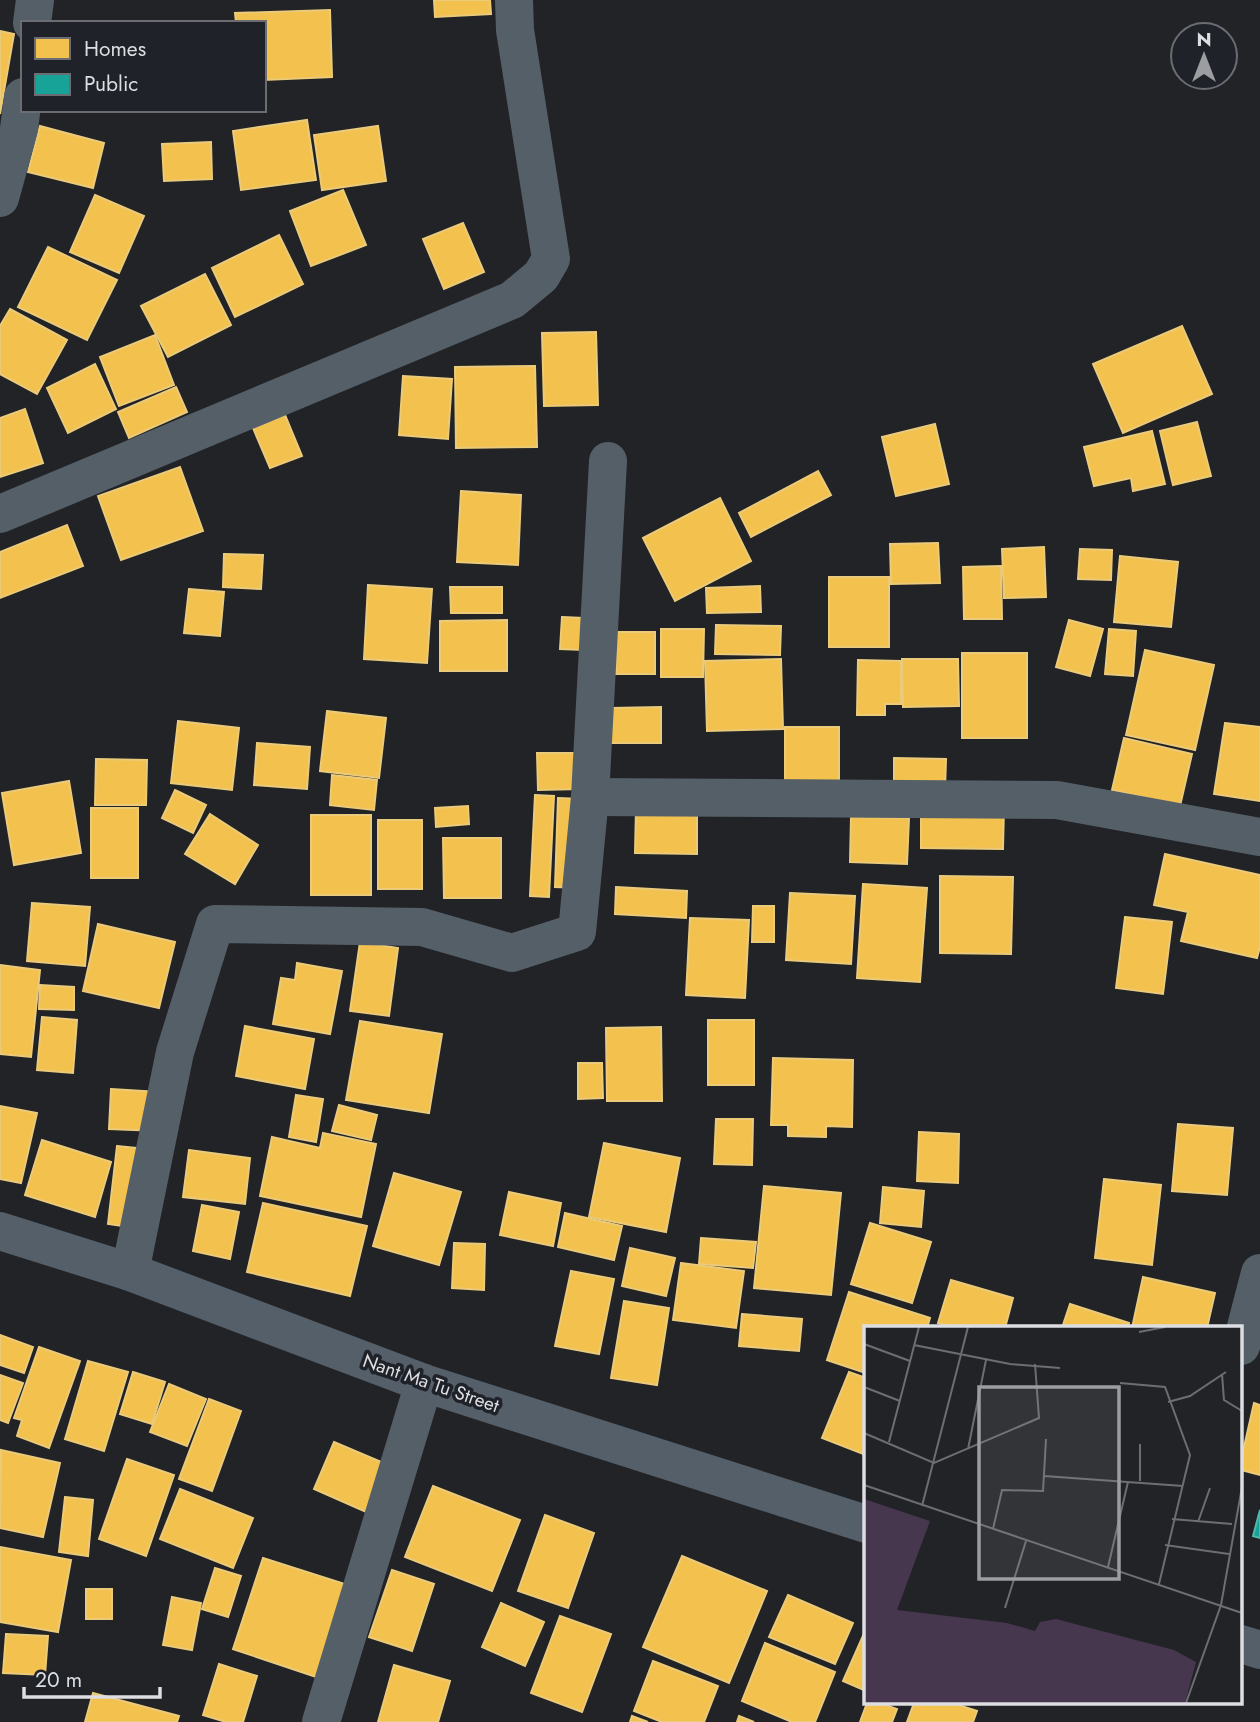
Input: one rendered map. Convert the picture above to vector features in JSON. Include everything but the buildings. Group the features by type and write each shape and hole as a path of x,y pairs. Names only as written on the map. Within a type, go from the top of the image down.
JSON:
{"main road":[{"name":"Nant Ma Tu Street","path":"0,1231 130,1272 424,1383 864,1523"},
{"path":"1242,1644 1260,1650"}],"street":[{"path":"32,21 35,0"},
{"path":"0,514 512,300 541,276 551,259 515,30 514,0"},
{"path":"0,198 21,112"},
{"path":"130,1272 176,1052 215,924 422,927 512,953 577,932 590,797 608,461"},
{"path":"590,797 1057,800 1260,837"},
{"path":"1242,1342 1260,1273"},
{"path":"321,1722 424,1383"}]}
